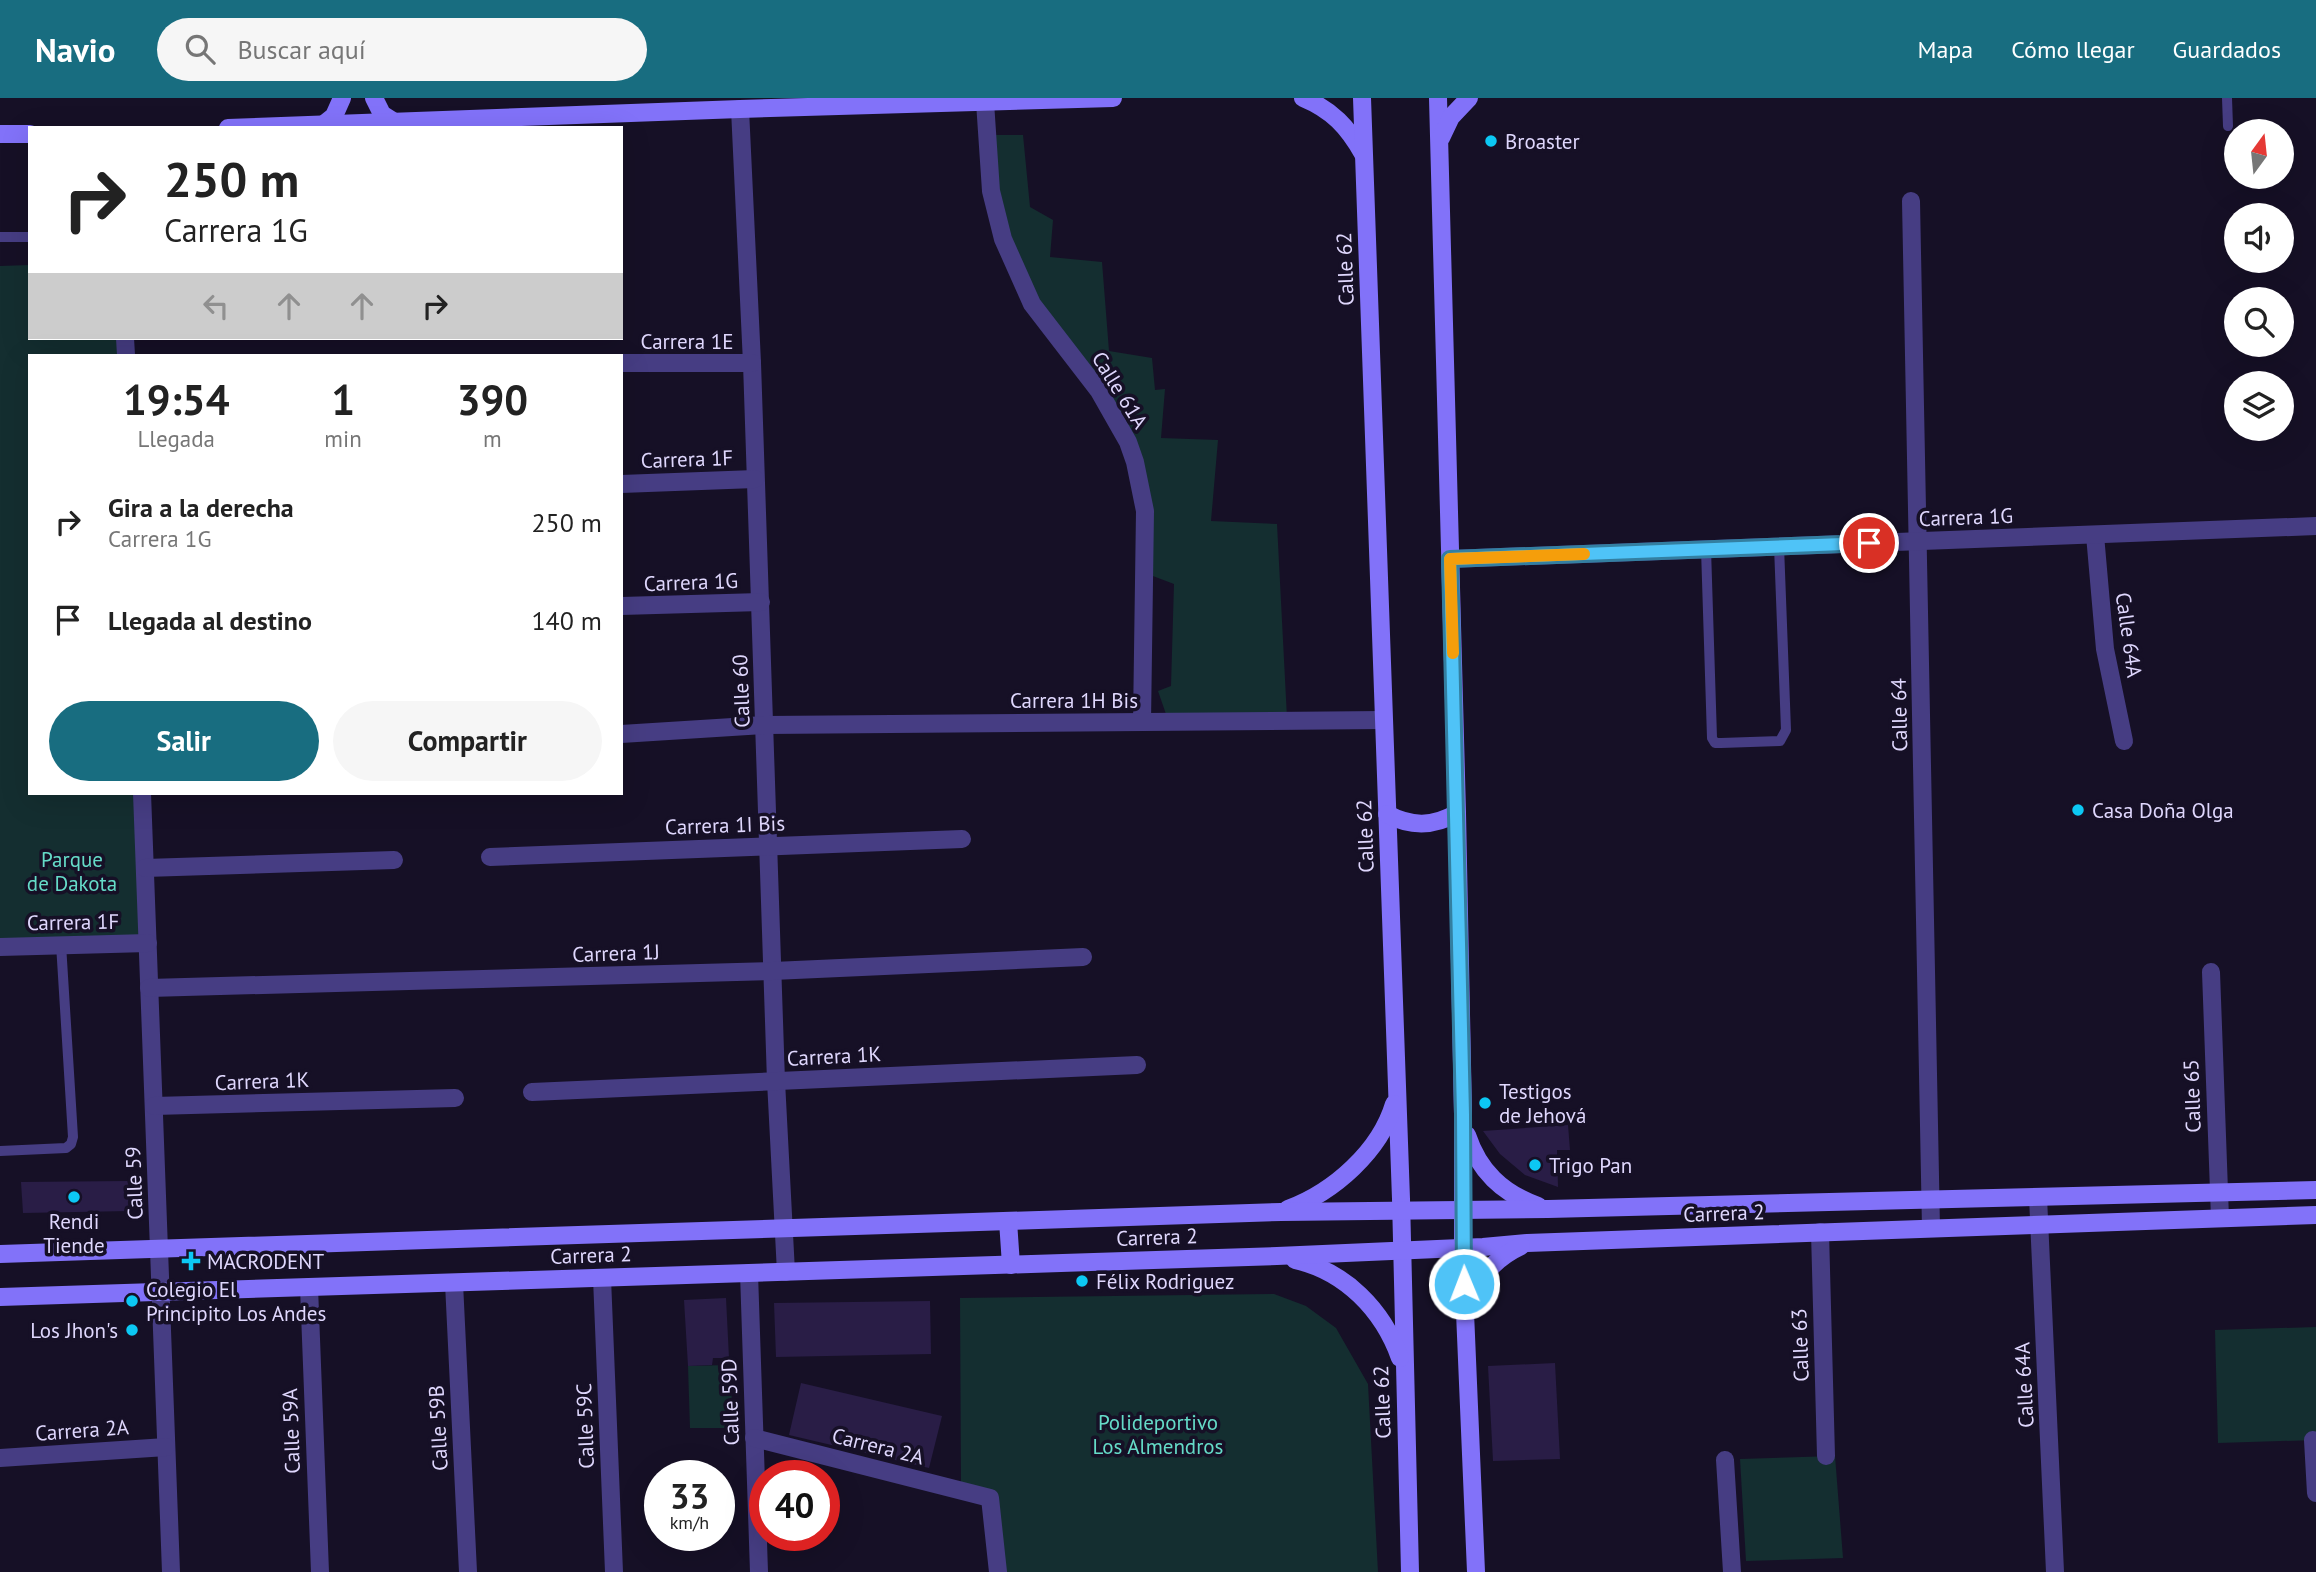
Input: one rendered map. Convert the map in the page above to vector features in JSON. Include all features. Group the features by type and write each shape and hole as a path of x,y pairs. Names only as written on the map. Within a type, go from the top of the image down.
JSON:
{"street":[{"path":"324,124 334,116 342,98"},
{"path":"374,98 382,114 393,121"},
{"path":"276,126 393,121 458,124 740,109 1113,98"},
{"path":"1303,98 1333,114 1346,127 1364,157"},
{"name":"Calle 62","path":"1362,98 1401,1211 1410,1572"},
{"path":"1438,98 1457,813 1463,1248 1476,1572"},
{"path":"1439,141 1451,117 1469,98"},
{"name":"Calle 61A","path":"985,102 990,191 1003,239 1032,304 1099,391 1128,442 1135,462 1145,511 1142,722"},
{"name":"Calle 60","path":"740,109 761,602 776,1081 786,1272"},
{"path":"0,134 28,134"},
{"name":"Calle 64","path":"1911,201 1931,1228"},
{"name":"Carrera 1E","path":"623,363 752,363"},
{"name":"Carrera 1F","path":"623,484 755,479"},
{"name":"Carrera 1G","path":"1450,559 2316,526"},
{"name":"Calle 64A","path":"2095,535 2105,649 2124,741"},
{"name":"Carrera 1G","path":"623,606 761,602"},
{"name":"Carrera 1H Bis","path":"623,734 765,725 1383,720"},
{"name":"Calle 59","path":"142,795 171,1572"},
{"path":"1387,814 1422,825 1446,819 1457,813"},
{"name":"Carrera 1I Bis","path":"490,857 962,839"},
{"path":"145,868 394,860"},
{"name":"Carrera 1F","path":"0,947 148,943"},
{"name":"Carrera 1J","path":"149,988 774,971 1083,957"},
{"name":"Calle 65","path":"2211,972 2220,1218"},
{"name":"Carrera 1K","path":"532,1092 1137,1065"},
{"path":"1281,1212 1319,1194 1353,1167 1380,1135 1396,1097"},
{"name":"Carrera 1K","path":"154,1107 455,1098"},
{"path":"1463,1114 1472,1151 1482,1168 1511,1194 1548,1209"},
{"name":"Carrera 2","path":"0,1254 1281,1212 1463,1211 2316,1190"},
{"name":"Calle 64A","path":"2038,1197 2055,1572"},
{"name":"Carrera 2","path":"0,1297 1278,1256 1463,1248 1527,1242 2316,1215"},
{"path":"1007,1221 1011,1265"},
{"name":"Calle 63","path":"1820,1232 1826,1456"},
{"path":"1466,1321 1475,1288 1488,1268 1506,1253 1527,1242"},
{"path":"1278,1256 1325,1271 1347,1284 1366,1301 1382,1321 1395,1343 1404,1367"},
{"name":"Calle 59D","path":"749,1273 759,1572"},
{"name":"Calle 59C","path":"602,1278 614,1572"},
{"name":"Calle 59B","path":"454,1283 468,1572"},
{"name":"Calle 59A","path":"309,1287 320,1572"},
{"name":"Carrera 2A","path":"754,1438 990,1498 998,1572"},
{"path":"2313,1440 2316,1493"},
{"name":"Carrera 2A","path":"0,1458 166,1447"},
{"path":"1725,1460 1732,1572"}],"lane":[{"path":"2227,98 2228,119"},
{"path":"0,237 28,237"},
{"path":"1706,549 1712,738 1715,743 1780,741 1786,730 1779,546"},
{"path":"0,1151 66,1148 71,1144 73,1137 61,944"}],"green space":[{"path":"990,135 1023,135 1030,207 1053,220 1050,257 1102,262 1109,351 1152,358 1155,390 1165,389 1161,438 1218,440 1211,521 1277,524 1287,718 1167,717 1158,691 1171,686 1174,584 1145,573 1128,442 1032,304 996,219"},
{"name":"Parque de Dakota","path":"28,265 28,340 125,340 126,354 28,354 28,795 142,795 148,943 0,947 0,266"},
{"name":"Polideportivo Los Almendros","path":"1274,1294 1306,1306 1336,1328 1368,1384 1378,1572 1001,1572 990,1498 961,1485 960,1298"},
{"path":"2316,1327 2316,1440 2218,1443 2215,1330"},
{"path":"729,1365 734,1428 690,1428 688,1366"},
{"path":"1835,1456 1843,1558 1746,1561 1740,1459"}],"building":[{"name":"Trigo Pan","path":"1568,1125 1570,1150 1557,1150 1558,1187 1525,1175 1500,1154 1483,1131"},
{"path":"128,1181 130,1211 23,1213 21,1182"},
{"path":"726,1298 729,1358 713,1358 712,1365 688,1366 684,1300"},
{"path":"930,1301 931,1354 776,1357 774,1303"},
{"path":"1555,1363 1560,1459 1493,1461 1488,1366"},
{"path":"801,1383 942,1416 929,1468 789,1435"}],"slow traffic":[{"path":"1453,653 1450,559 1584,554"}],"place":[{"name":"Broaster","path":"1491,141"},
{"name":"Casa Doña Olga","path":"2078,810"},
{"name":"Testigos de Jehová","path":"1485,1103"},
{"name":"Trigo Pan","path":"1535,1165"},
{"name":"Rendi Tiende","path":"74,1197"},
{"name":"MACRODENT","path":"191,1261"},
{"name":"Félix Rodriguez","path":"1082,1281"},
{"name":"Colegio El Principito Los Andes","path":"132,1301"},
{"name":"Los Jhon's","path":"132,1330"}],"route":[{"path":"1464,1284 1463,1114 1450,559 1869,543"}]}
